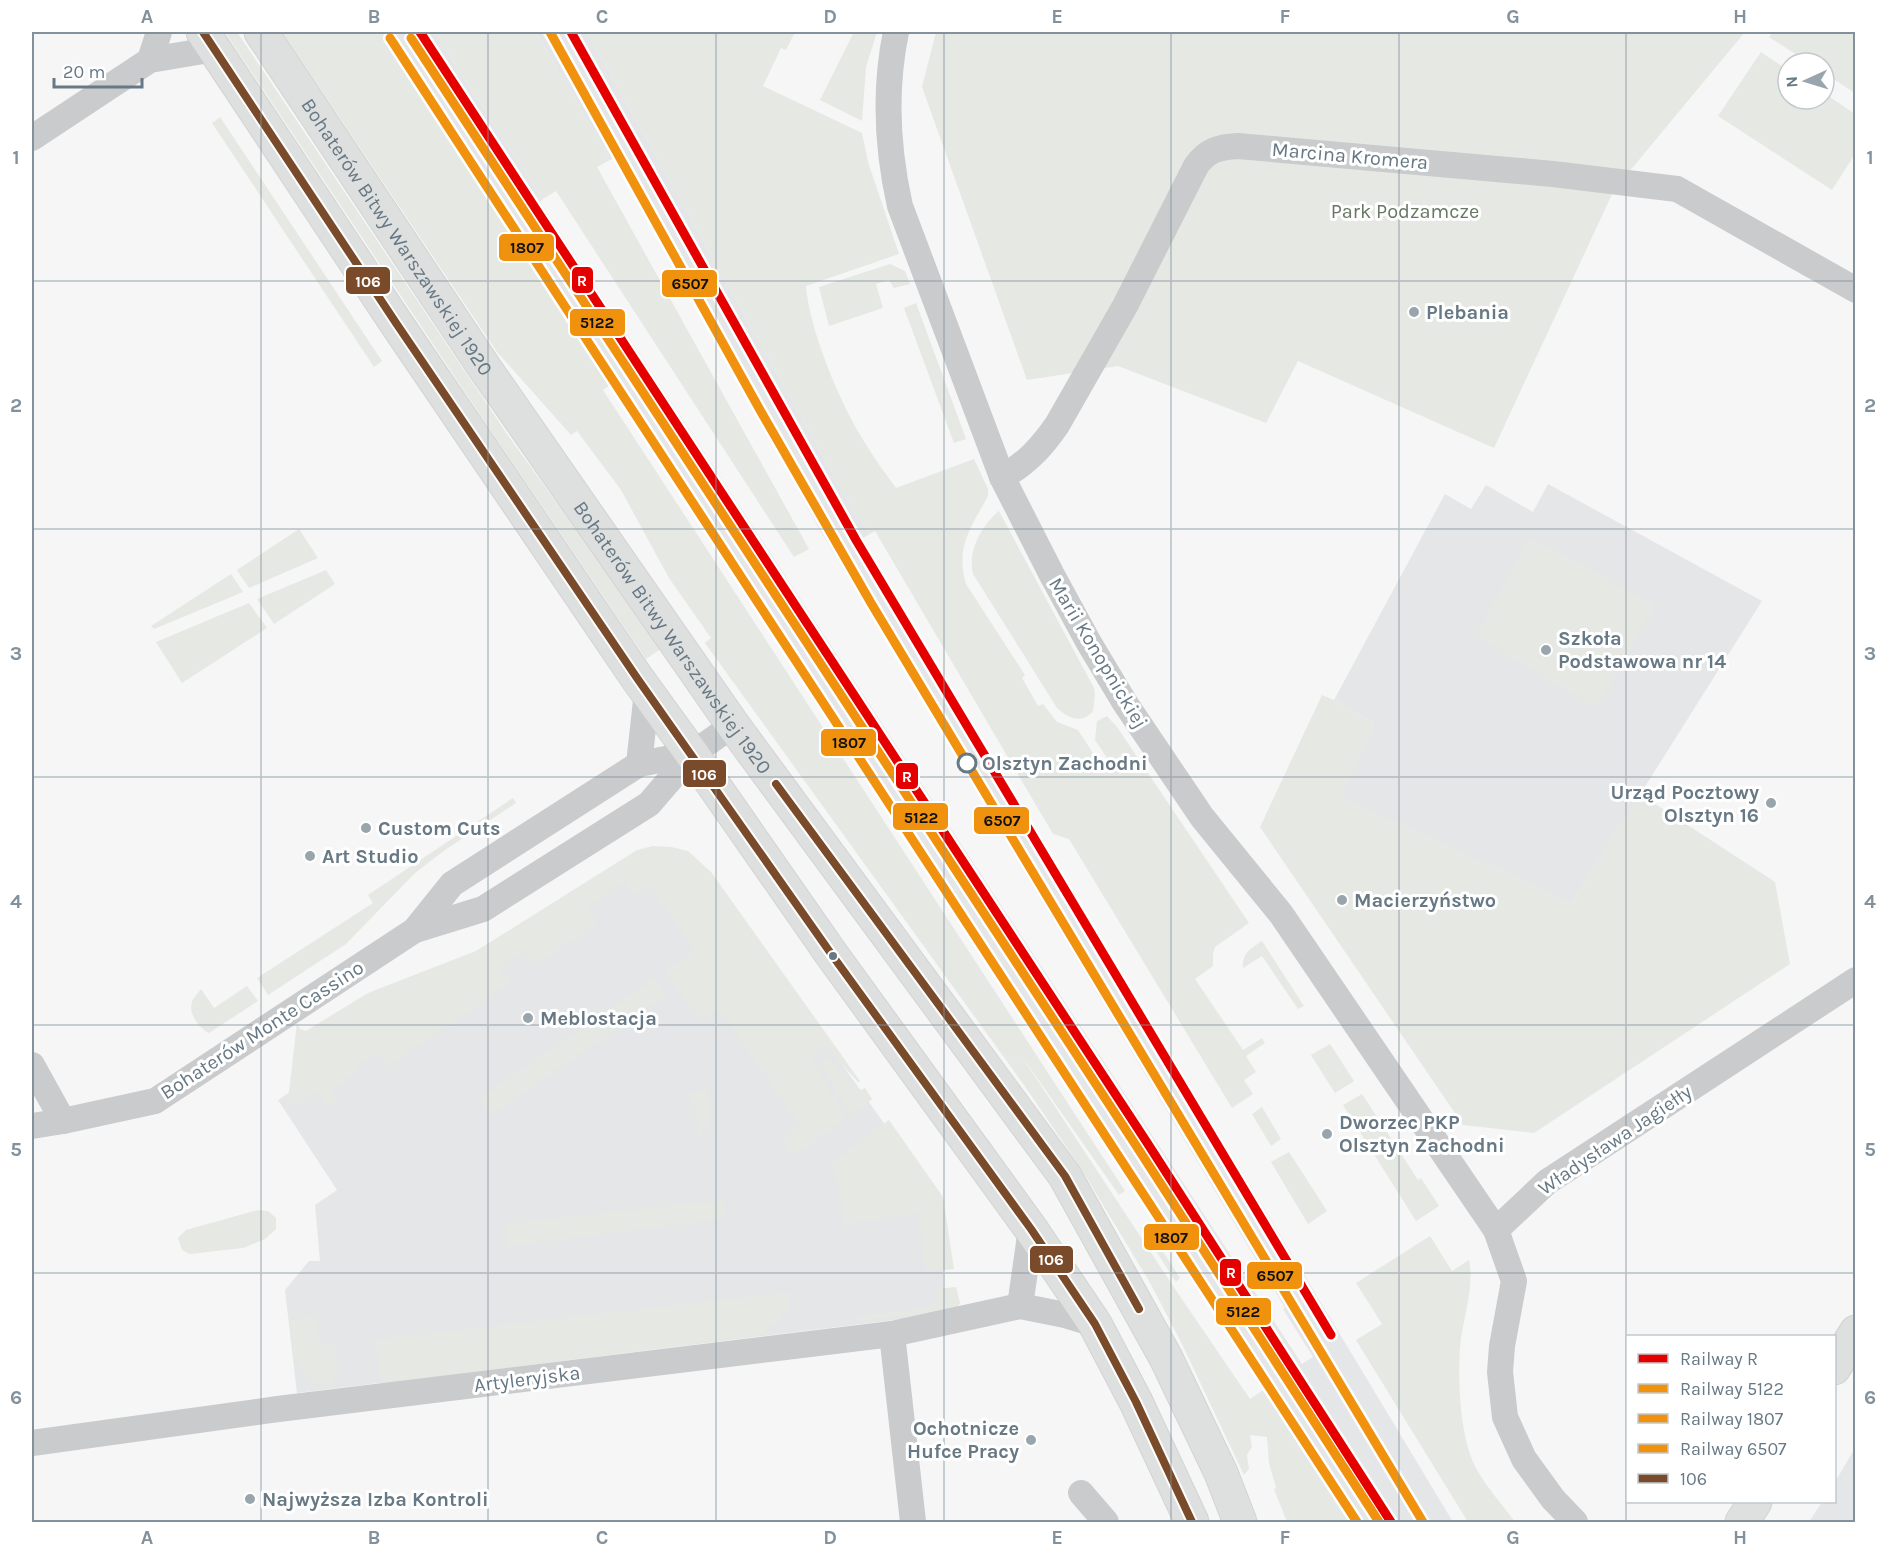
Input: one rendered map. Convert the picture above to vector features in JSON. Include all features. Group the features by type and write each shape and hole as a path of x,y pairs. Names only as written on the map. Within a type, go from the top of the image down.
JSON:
{"main road":[{"name":"Bohaterów Bitwy Warszawskiej 1920","path":"261,32 484,367 733,725 1065,1176 1166,1358 1221,1473 1240,1522"},
{"path":"209,40 396,323 647,692 832,955 1031,1229 1095,1324 1136,1402 1192,1522"},
{"path":"1836,1365 1856,1332"},
{"path":"1742,1522 1754,1503"}],"street":[{"path":"150,60 159,32"},
{"name":"Marii Konopnickiej","path":"896,32 891,66 888,128 892,167 900,206 1002,477 1052,575 1125,703 1202,817 1228,852 1281,914 1496,1230"},
{"path":"32,138 150,60 209,40"},
{"name":"Marcina Kromera","path":"1002,477 1025,463 1046,442 1125,306 1196,166 1209,151 1223,146 1541,173 1677,189 1856,290"},
{"path":"639,764 647,692"},
{"name":"Bohaterów Monte Cassino","path":"32,1126 155,1101 415,930 483,909 649,804 692,754 733,725"},
{"name":"Bohaterów Monte Cassino","path":"415,930 453,884 639,764 692,754"},
{"name":"Władysława Jagiełły","path":"1496,1230 1547,1182 1856,980"},
{"path":"32,1065 63,1121"},
{"path":"1020,1306 1031,1229"},
{"path":"1496,1230 1514,1281 1502,1346 1500,1372 1505,1417 1524,1459 1553,1499 1575,1522"},
{"name":"Artyleryjska","path":"32,1443 278,1409 892,1334 1020,1306 1095,1324"},
{"path":"892,1334 913,1522"},
{"path":"1081,1493 1106,1522"}],"shaded area":[{"path":"381,32 434,32 543,199 540,202 1302,1364 1313,1357 1283,1309 1285,1308 820,530 614,158 610,160 536,32 587,32 853,510 870,534 863,538 935,662 1453,1522 1360,1522 1279,1402 1239,1338 1240,1336 619,380 613,383 601,371"},
{"name":"Szkoła Podstawowa nr 14","path":"1548,484 1762,601 1571,904 1341,797 1374,723 1334,700 1445,494 1471,509 1486,485 1533,512"},
{"name":"Meblostacja","path":"627,870 715,886 943,1206 943,1314 297,1393 285,1290 309,1261 320,1261 315,1205 337,1190 278,1100"},
{"path":"1855,1448 1855,1522 1809,1522 1821,1503 1836,1503 1836,1480"}],"green space":[{"path":"225,32 237,32 507,434 662,648 646,659"},
{"path":"282,32 381,32 601,371 613,383 603,390 1125,1191 1119,1195 1019,1052 1250,1399 1265,1389 1234,1341 1239,1338 1360,1522 1287,1522 1274,1489 1276,1488 1269,1463 1267,1437 1250,1435 1252,1447 1247,1455 1249,1469 1244,1475 1181,1342 1149,1281 1082,1170 1024,1085 705,643 711,638 669,578 621,490 577,431 571,435 497,352"},
{"path":"434,32 536,32 610,160 597,167 809,549 794,557 556,191 543,199"},
{"path":"587,32 795,32 786,50 781,48 763,86 862,133 868,162 899,254 806,286 808,303 826,364 853,423 896,488 974,459 988,489 988,496 966,538 962,559 966,584 1025,675 1022,678 1038,706 1043,704 1057,722 1078,730 1102,767 1109,761 1095,740 1097,721 1107,716 1117,727 1249,923 1215,947 1213,966 1195,979 1243,1050 1262,1038 1265,1043 1246,1056 1256,1072 1244,1080 1253,1094 1232,1108 1069,839 1053,834 875,531 870,534 853,510"},
{"path":"854,32 877,32 866,67 862,121 820,100"},
{"name":"Park Podzamcze","path":"936,32 1745,32 1614,190 1494,448 1298,361 1266,423 1118,366 1027,380 922,87"},
{"path":"1773,32 1855,32 1855,93 1836,81 1836,51 1791,51 1769,37"},
{"path":"1761,52 1776,62 1776,111 1836,111 1836,101 1855,114 1855,154 1832,190 1718,116"},
{"path":"220,117 382,361 374,367 212,123"},
{"path":"890,264 905,271 910,284 894,288 889,280 876,284 883,308 829,326 819,287"},
{"path":"916,303 966,439 954,443 904,308"},
{"path":"999,511 1094,688 1093,711 1084,718 1071,717 1057,708 973,574 972,556 977,539"},
{"path":"299,529 318,558 249,588 237,570"},
{"path":"1528,537 1655,605 1597,708 1477,636"},
{"path":"326,570 335,584 274,624 257,599"},
{"path":"231,574 243,592 154,629 151,626"},
{"path":"249,603 267,628 182,683 156,642"},
{"path":"1322,695 1374,723 1342,797 1571,904 1640,794 1775,882 1790,964 1534,1133 1463,1125 1260,827"},
{"path":"513,798 516,803 445,850 415,873 346,944 268,995 257,978 373,903 368,895"},
{"path":"653,846 688,851 711,872 860,1081 858,1082 826,1047 811,1057 843,1114 841,1122 793,1155 784,1137 801,1126 719,1009 703,1020 699,1019 665,972 695,950 651,886 636,896 626,881 588,907 598,922 534,965 524,951 500,968 509,983 388,1067 378,1052 358,1066 360,1069 330,1090 337,1101 328,1107 316,1091 293,1107 288,1100 297,1023 300,1029 306,1031 368,993 476,951 637,850"},
{"path":"1262,941 1304,1006 1298,1009 1262,956 1243,968 1245,955"},
{"path":"654,979 666,996 491,1114 479,1099"},
{"path":"247,986 258,1001 209,1033 195,1020 191,1007 194,997 201,989 214,1008"},
{"path":"1330,1044 1354,1081 1335,1093 1311,1055"},
{"path":"828,1058 858,1091 865,1088 872,1099 850,1116 820,1062"},
{"path":"706,1088 711,1110 709,1122 697,1140 697,1116 688,1095"},
{"path":"1362,1094 1418,1180 1421,1178 1439,1206 1416,1221 1343,1105"},
{"path":"1262,1107 1281,1139 1271,1146 1252,1114"},
{"path":"889,1120 943,1197 954,1269 926,1272 918,1213 844,1224 838,1179 830,1165"},
{"path":"1289,1152 1327,1211 1308,1224 1271,1162"},
{"path":"722,1200 724,1219 507,1246 505,1224"},
{"path":"258,1210 268,1211 276,1218 276,1229 265,1239 243,1248 190,1254 182,1250 178,1238 186,1230"},
{"path":"1146,1225 1180,1278 1176,1282 1141,1228"},
{"path":"1430,1236 1452,1271 1469,1260 1470,1289 1460,1352 1459,1385 1462,1421 1475,1466 1515,1522 1468,1522 1356,1340 1382,1324 1356,1283"},
{"path":"956,1287 960,1303 957,1309 857,1321 857,1317 939,1304 937,1289"},
{"path":"790,1292 787,1309 782,1317 768,1328 769,1334 382,1384 375,1340"},
{"path":"316,1316 320,1346 335,1344 338,1368 334,1383 324,1386 313,1381 299,1368 292,1342 290,1320"}],"rail line":[{"name":"R","path":"420,32 1146,1141 1391,1522"},
{"name":"6507","path":"550,32 760,410 871,603 1423,1522"},
{"name":"R","path":"571,32 856,540 1331,1335"},
{"name":"1807","path":"390,38 1357,1522"},
{"name":"5122","path":"411,38 1137,1147 1379,1522"}],"transit line":[{"name":"106","path":"203,32 396,323 637,678 832,955 1031,1229 1095,1324 1136,1402 1192,1522"},
{"name":"106","path":"776,784 1065,1176 1139,1309"}],"place":[{"name":"Plebania","path":"1414,312"},
{"name":"Szkoła Podstawowa nr 14","path":"1546,650"},
{"name":"Olsztyn Zachodni","path":"967,763"},
{"name":"Urząd Pocztowy Olsztyn 16","path":"1771,803"},
{"name":"Custom Cuts","path":"366,828"},
{"name":"Art Studio","path":"310,856"},
{"name":"Macierzyństwo","path":"1342,900"},
{"name":"Meblostacja","path":"528,1018"},
{"name":"Dworzec PKP Olsztyn Zachodni","path":"1327,1134"},
{"name":"Ochotnicze Hufce Pracy","path":"1031,1440"},
{"name":"Najwyższa Izba Kontroli","path":"250,1499"}]}
